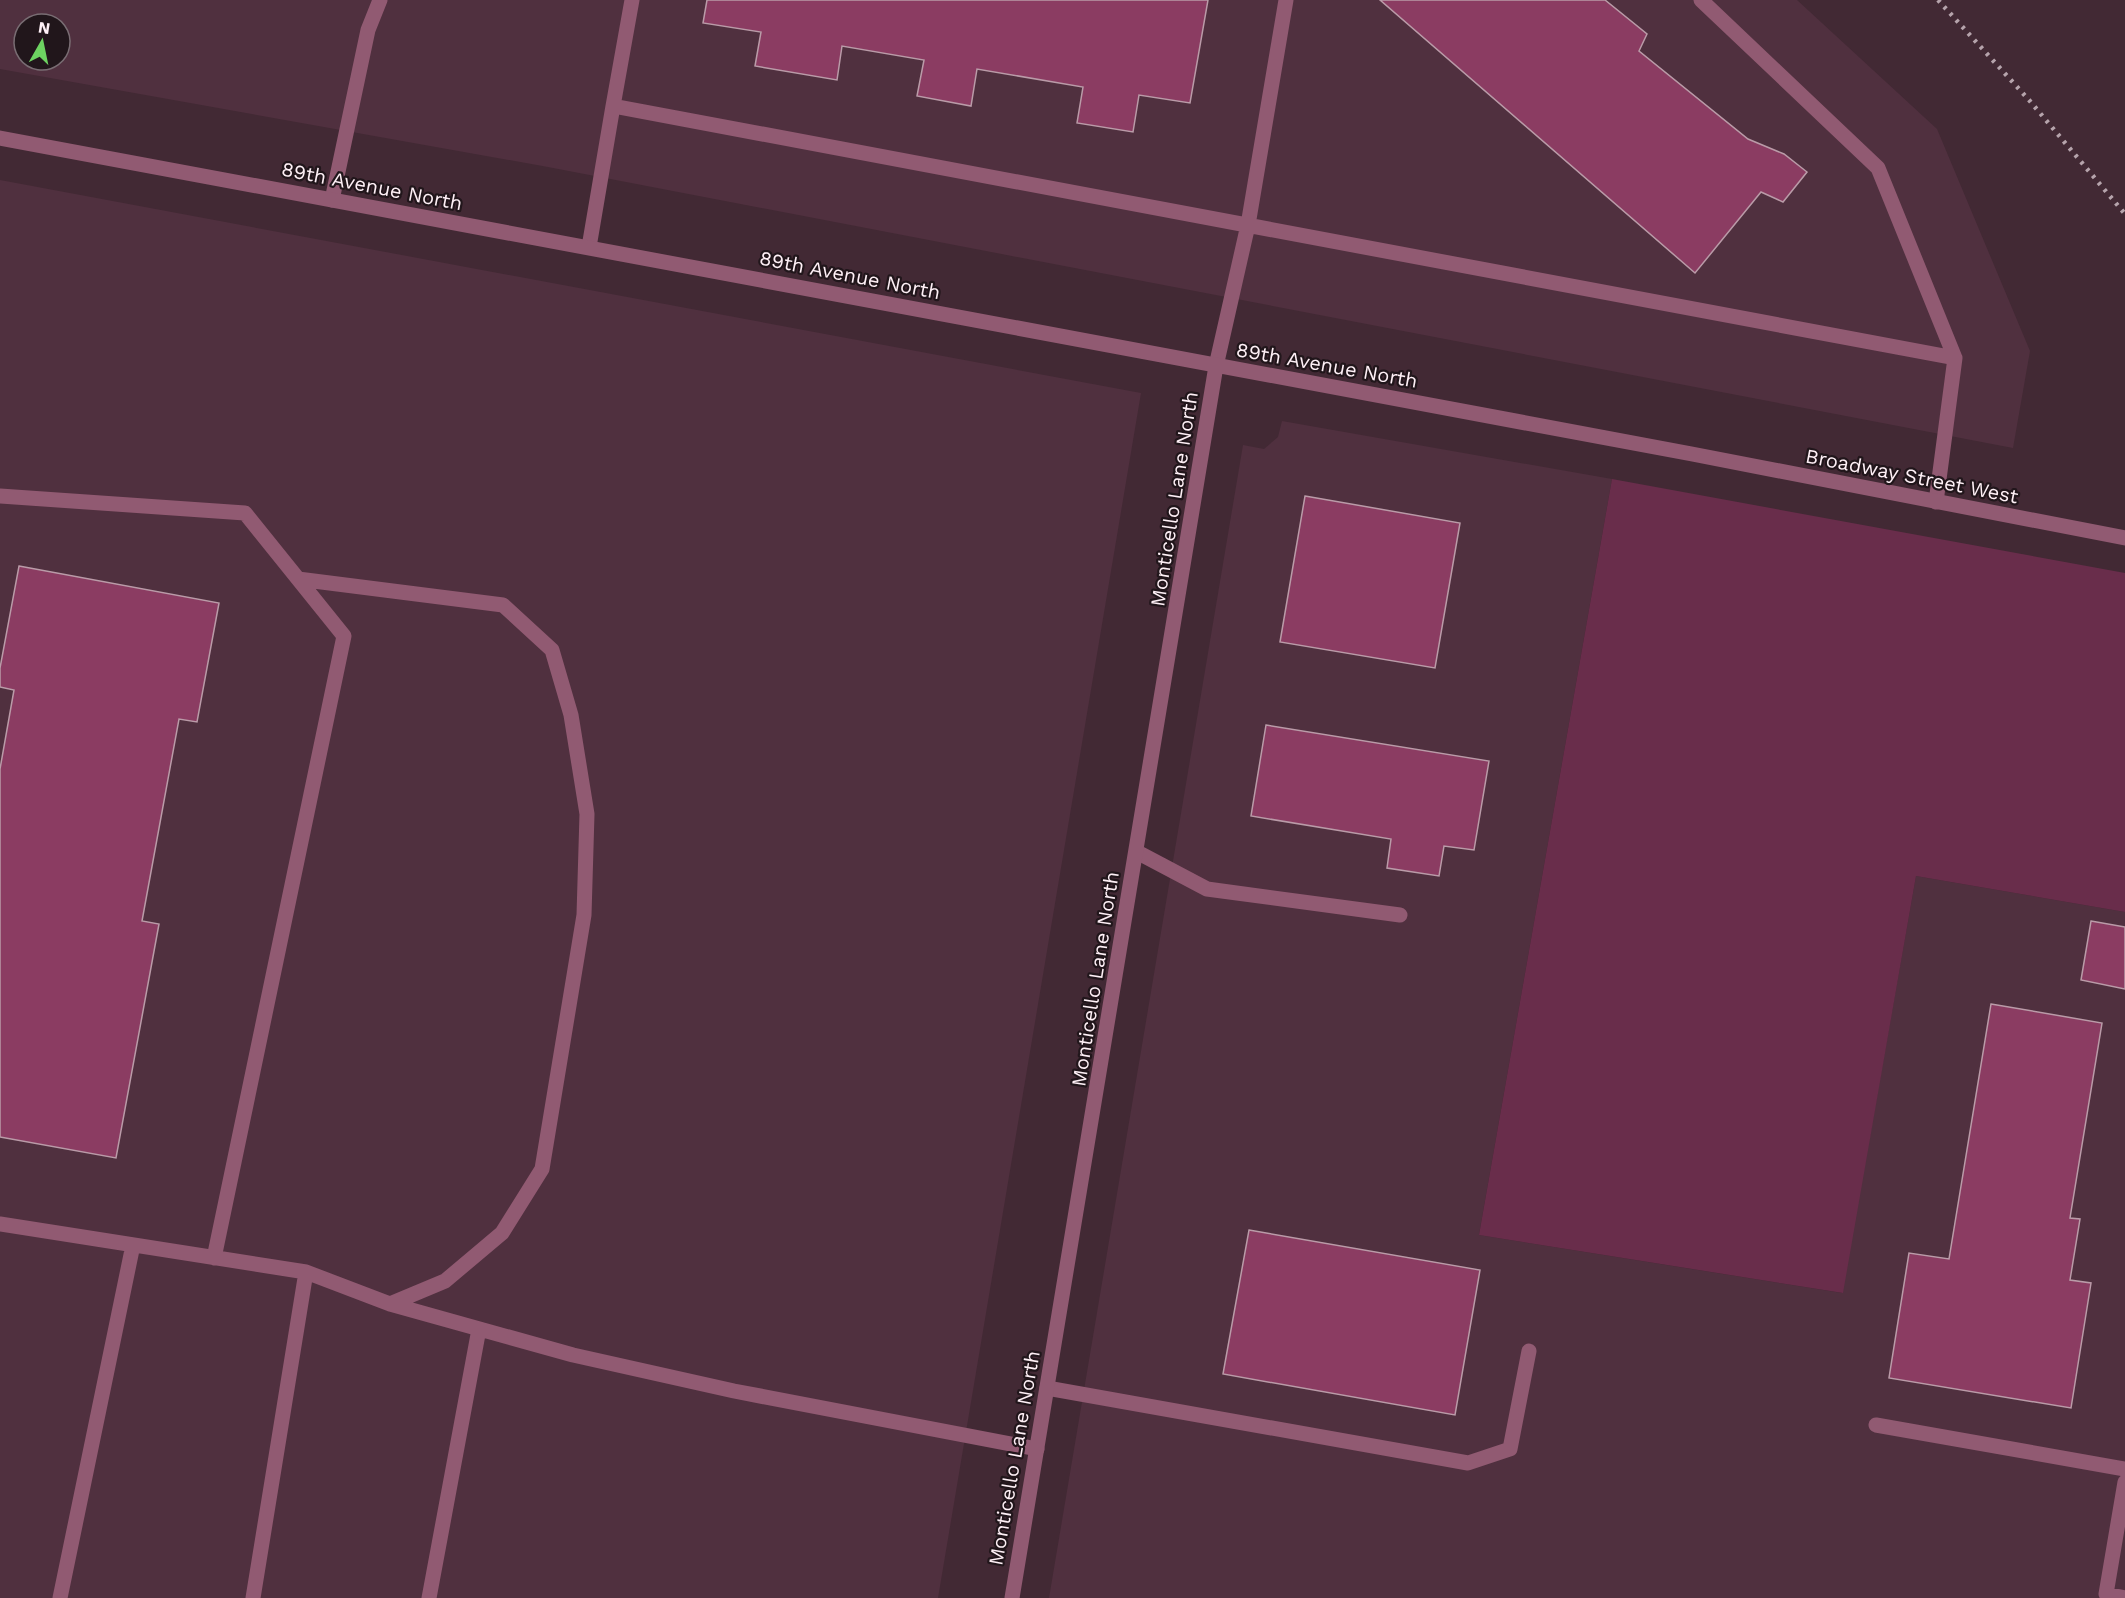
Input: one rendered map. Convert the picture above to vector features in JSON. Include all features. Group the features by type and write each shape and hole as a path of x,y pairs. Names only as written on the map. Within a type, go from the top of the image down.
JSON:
{"street":[{"path":"332,200 368,30 380,0"},
{"path":"590,247 632,0"},
{"name":"Monticello Lane North","path":"1012,1598 1216,366 1248,225 1286,0"},
{"path":"1701,0 1878,168 1955,358 1936,502"},
{"path":"613,106 1955,358"},
{"name":"89th Avenue North","path":"0,138 1692,454"},
{"name":"Broadway Street West","path":"1692,454 2125,538"},
{"path":"0,496 245,513 344,636 214,1258"},
{"path":"298,579 503,605 552,650 571,715 587,814 584,915 542,1169 502,1233 445,1281 390,1304"},
{"path":"1137,852 1207,888 1400,915"},
{"path":"0,1224 306,1272 390,1304 573,1355 734,1391 1037,1449"},
{"path":"60,1598 133,1245"},
{"path":"253,1598 306,1272"},
{"path":"429,1598 479,1329"},
{"path":"1047,1388 1468,1463 1510,1449 1529,1351"},
{"path":"1876,1425 2125,1469"},
{"path":"2125,1482 2104,1596 2125,1598"}],"shaded area":[{"path":"0,0 1797,0 1937,129 2030,351 2013,448 548,167 17,72 72,72 72,12 12,12 12,71 0,69"},
{"path":"0,180 1141,393 938,1598 0,1598"},
{"path":"1282,421 1612,479 1479,1235 1842,1293 1916,876 2125,912 2125,1598 1049,1598 1243,445 1264,449 1278,437"},
{"path":"1612,479 2125,573 2125,912 1916,876 1843,1293 1479,1235"}],"building":[{"path":"707,0 1208,0 1190,103 1139,95 1133,132 1077,123 1083,87 977,69 971,106 917,96 924,60 842,46 837,80 755,66 761,32 703,23"},
{"path":"1380,0 1605,0 1647,34 1639,51 1748,139 1784,154 1807,172 1783,202 1761,192 1695,273"},
{"path":"1305,496 1460,523 1435,668 1280,642"},
{"path":"19,566 219,603 197,722 179,719 142,921 159,924 116,1158 0,1137 0,769 14,690 0,687 0,668"},
{"path":"1266,725 1489,761 1474,850 1444,846 1439,876 1387,868 1391,839 1251,816"},
{"path":"2091,921 2125,927 2125,989 2081,980"},
{"path":"1991,1004 2102,1023 2070,1218 2080,1219 2070,1280 2091,1283 2071,1408 1889,1378 1909,1253 1949,1259"},
{"path":"1249,1230 1480,1270 1455,1415 1223,1374"}],"railway":[{"path":"1938,0 2029,100 2125,214"}]}
